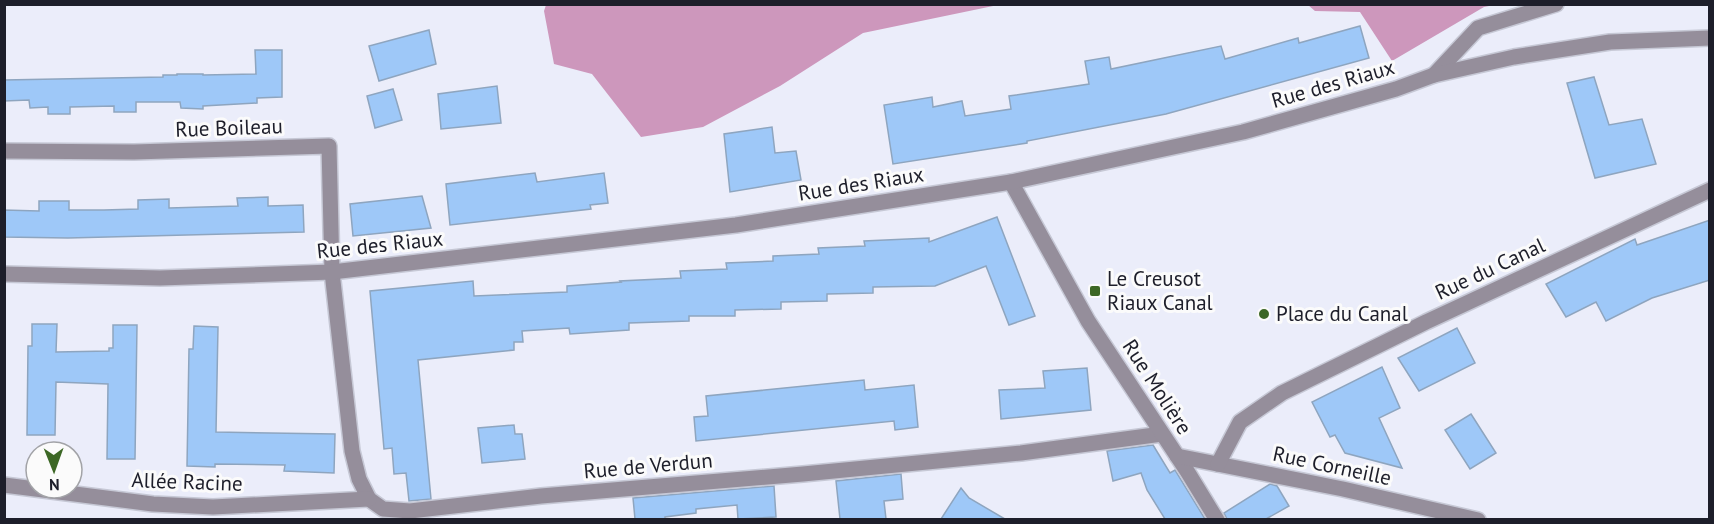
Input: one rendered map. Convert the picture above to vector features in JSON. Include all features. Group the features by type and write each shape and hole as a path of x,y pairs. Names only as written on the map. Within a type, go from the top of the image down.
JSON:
{"street":[{"path":"1434,75 1478,27 1556,4"},
{"name":"Rue des Riaux","path":"4,274 160,278 333,272 736,225 1011,182 1243,132 1396,89 1434,75 1514,57 1610,42 1710,38"},
{"name":"Rue Boileau","path":"4,151 134,152 329,146 333,272"},
{"name":"Rue Molière","path":"1011,182 1088,321 1217,519"},
{"name":"Rue du Canal","path":"1218,464 1240,422 1282,393 1426,322 1710,190"},
{"path":"333,272 352,451 359,479 369,498"},
{"name":"Rue de Verdun","path":"369,498 383,509 410,511 541,496 1009,454 1162,434"},
{"name":"Rue Corneille","path":"1177,456 1478,519"},
{"name":"Allée Racine","path":"4,485 153,504 213,507 369,498"}],"shaded area":[{"path":"546,4 998,5 863,33 780,86 703,127 641,137 592,74 554,64 544,11"},
{"path":"1308,5 1494,5 1484,7 1392,61 1360,12 1315,11"}],"building":[{"path":"1360,26 1369,58 1166,114 1027,141 1027,143 893,164 884,105 932,97 933,107 962,101 965,116 1011,109 1009,96 1089,84 1085,61 1109,57 1111,69 1221,46 1225,59 1298,38 1299,43"},
{"path":"429,30 436,64 379,81 369,46"},
{"path":"255,50 282,50 282,97 257,98 257,103 203,106 203,109 181,108 180,102 136,102 136,112 114,112 114,106 70,107 70,114 48,114 48,107 30,108 29,100 4,101 4,80 163,77 163,75 177,74 256,74"},
{"path":"1594,77 1609,125 1642,119 1656,164 1595,178 1567,83"},
{"path":"497,86 501,123 441,129 438,94"},
{"path":"393,89 402,120 375,128 367,96"},
{"path":"772,127 775,153 796,151 801,180 730,192 724,134"},
{"path":"535,173 537,182 604,173 608,203 590,205 591,209 450,225 446,184"},
{"path":"422,196 431,228 353,236 350,204"},
{"path":"268,197 268,206 303,205 304,232 68,238 4,237 4,210 39,211 39,201 69,201 69,210 104,210 138,209 138,200 169,199 169,208 238,206 237,198"},
{"path":"997,217 1035,316 1009,325 986,266 935,286 873,287 873,293 827,294 827,301 781,302 781,309 735,310 735,316 689,316 689,321 629,323 629,330 570,334 569,328 522,331 523,342 514,342 514,350 418,360 431,499 409,501 406,473 394,474 392,448 384,449 370,291 473,281 474,296 567,292 567,286 681,278 680,271 727,269 726,263 773,261 773,256 819,254 818,248 865,246 864,241 929,238 929,242"},
{"path":"1710,220 1710,280 1652,298 1606,321 1596,302 1566,317 1546,284 1635,239 1637,245"},
{"path":"32,324 57,324 56,352 109,351 109,348 113,348 113,325 137,325 135,459 107,459 108,384 56,382 55,435 27,435 28,346 32,346"},
{"path":"194,326 218,327 216,432 335,434 334,473 284,471 285,465 187,466 189,349 193,349"},
{"path":"1457,328 1475,363 1419,391 1398,358"},
{"path":"1382,367 1400,408 1379,418 1402,468 1345,453 1335,435 1330,437 1312,402"},
{"path":"1087,368 1091,410 1001,419 999,390 1045,388 1043,371"},
{"path":"864,380 865,390 914,385 918,427 895,430 894,421 696,441 694,417 708,416 706,396"},
{"path":"1471,414 1496,453 1470,469 1445,430"},
{"path":"514,425 515,434 522,434 525,459 482,463 478,428"},
{"path":"1153,445 1170,473 1175,470 1205,519 1165,519 1147,490 1141,473 1113,481 1107,451"},
{"path":"901,474 903,499 884,501 886,519 840,519 836,481"},
{"path":"1270,484 1277,486 1289,506 1266,519 1227,519 1224,513"},
{"path":"774,486 776,517 738,519 737,505 696,509 696,513 665,517 665,519 635,519 633,498"},
{"path":"961,488 969,498 1005,519 941,519"}],"place":[{"name":"Le Creusot Riaux Canal","path":"1095,291"},
{"name":"Place du Canal","path":"1264,314"}]}
